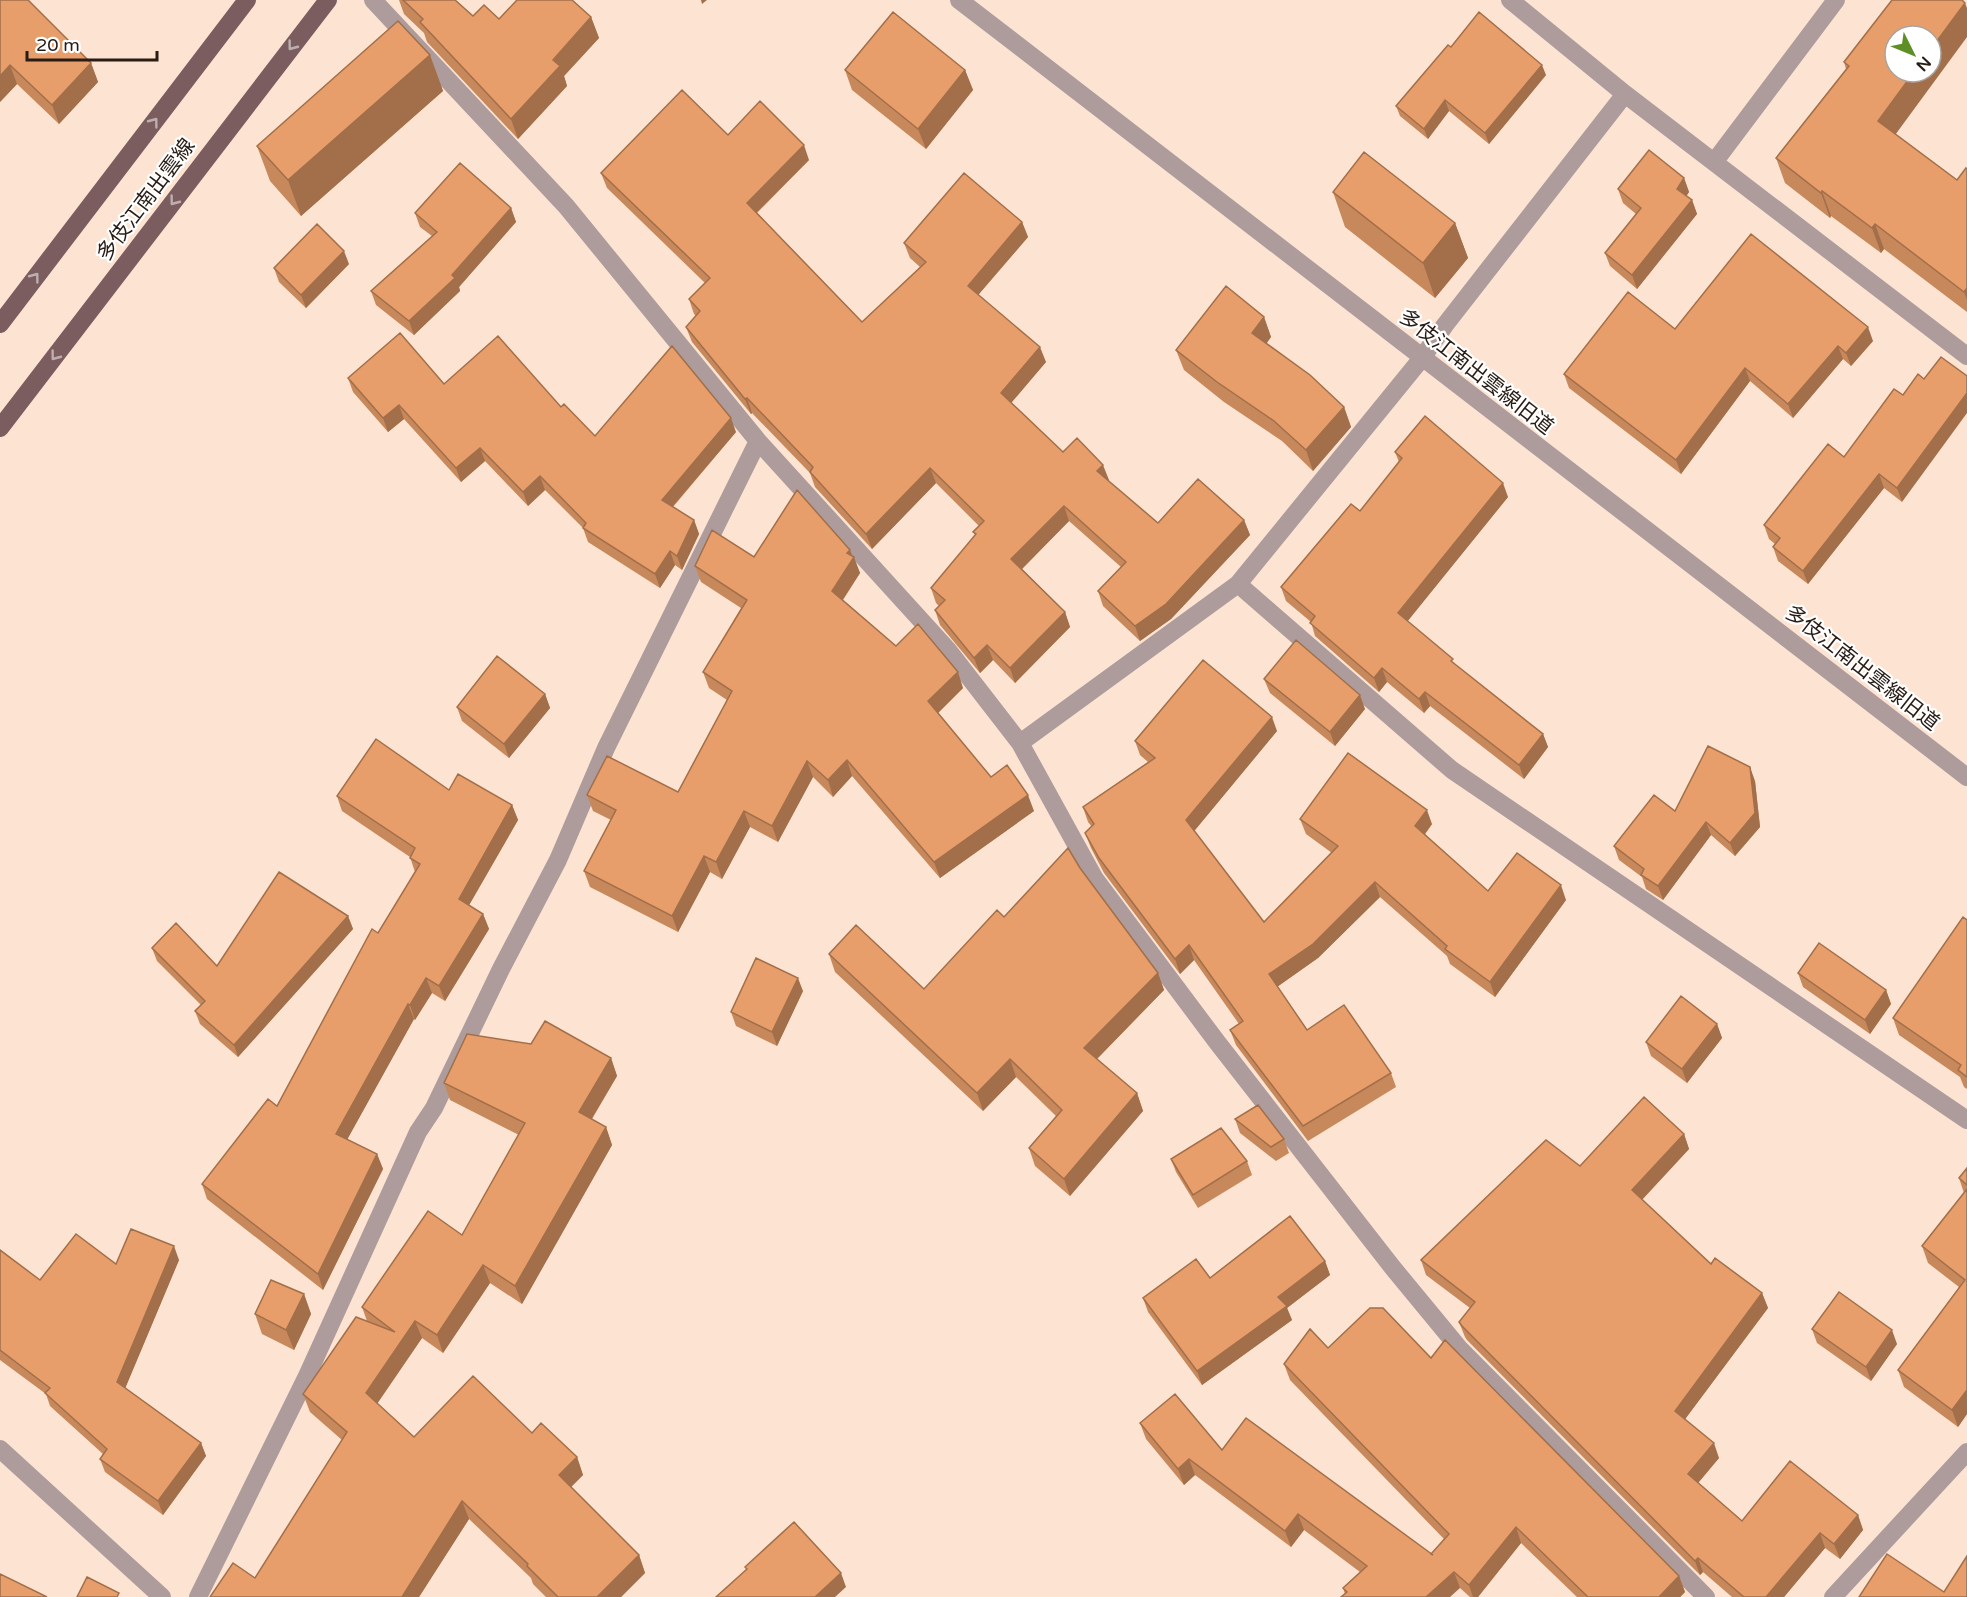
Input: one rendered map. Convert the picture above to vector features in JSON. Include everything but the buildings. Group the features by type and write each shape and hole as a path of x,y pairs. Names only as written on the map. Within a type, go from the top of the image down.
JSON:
{"main road":[{"name":"多伎江南出雲線","path":"0,324 247,0"},
{"name":"多伎江南出雲線","path":"0,428 328,0"}],"street":[{"path":"373,0 567,206 758,441 948,650 1020,744 1095,879 1217,1042 1393,1268 1459,1348 1706,1597"},
{"name":"多伎江南出雲線旧道","path":"959,0 1967,777"},
{"path":"1510,0 1625,94 1967,356"},
{"path":"1714,161 1836,0"},
{"path":"1020,744 1238,584 1422,358 1625,94"},
{"path":"198,1597 307,1376 418,1131 434,1108 501,969 558,860 606,748 758,441"},
{"path":"1238,584 1452,770 1967,1120"},
{"path":"0,1449 162,1597"},
{"path":"1833,1597 1967,1452"}]}
